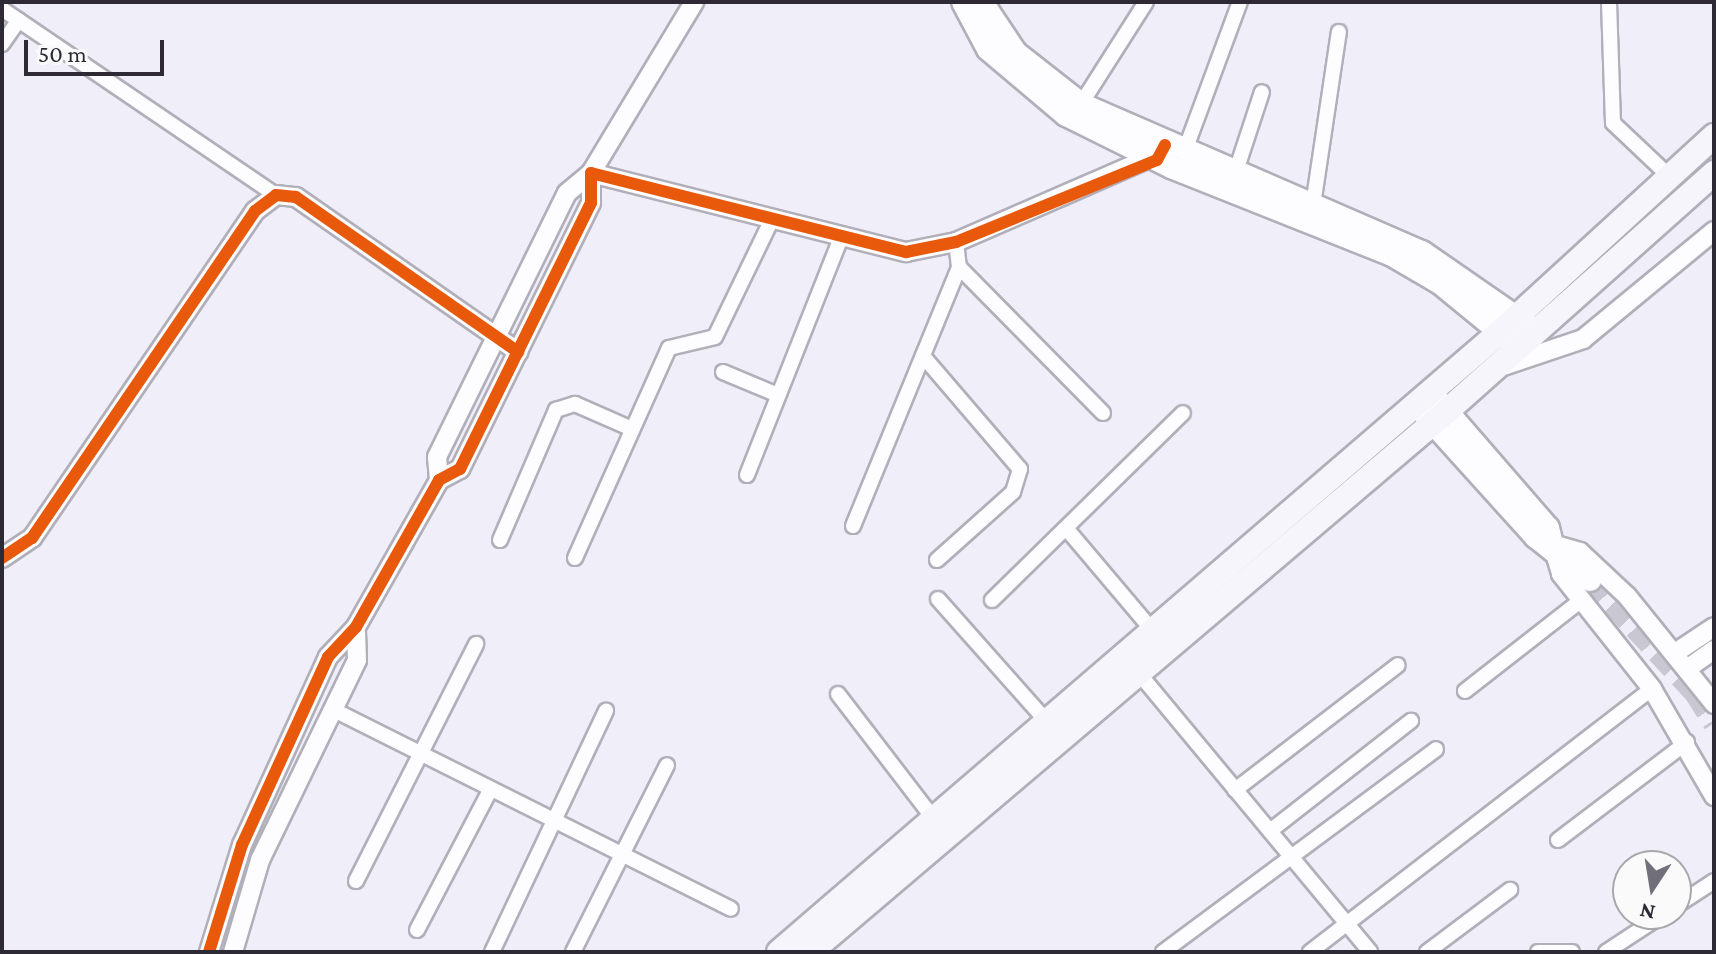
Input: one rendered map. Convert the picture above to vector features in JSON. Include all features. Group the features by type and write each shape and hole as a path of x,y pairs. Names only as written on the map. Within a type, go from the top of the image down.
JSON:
{"main road":[{"path":"963,2 988,49 1040,97 1392,255 1508,324"},
{"path":"982,2 1016,53 1081,104 1168,153 1235,174 1313,205 1447,265 1528,340"},
{"path":"779,952 1508,324 1714,136"},
{"path":"814,951 1137,671 1497,368 1714,173"},
{"path":"1423,398 1548,528 1552,544 1590,580"}],"street":[{"path":"439,480 437,457 567,193 591,173 694,2"},
{"path":"1081,104 1146,2"},
{"path":"1609,2 1613,123 1669,176"},
{"path":"591,173 906,252 956,242 1168,153 1246,3"},
{"path":"2,9 276,195 296,197 518,352"},
{"path":"2,44 19,20"},
{"path":"1313,205 1339,32"},
{"path":"1235,174 1262,92"},
{"path":"209,952 275,768 333,647 356,627 439,480 460,469 591,203 591,173"},
{"path":"2,558 32,538 255,211 276,195"},
{"path":"575,558 672,344 720,331 773,217"},
{"path":"1497,368 1583,339 1714,231"},
{"path":"747,475 841,237"},
{"path":"853,526 959,267 956,242"},
{"path":"959,267 1103,413"},
{"path":"923,356 1020,469 1013,492 937,560"},
{"path":"723,372 778,395"},
{"path":"500,540 556,410 575,404 632,429"},
{"path":"992,600 1183,413"},
{"path":"1066,528 1153,631"},
{"path":"1552,544 1580,601 1652,689 1687,742 1714,796"},
{"path":"1552,544 1580,552 1678,651 1714,704"},
{"path":"938,599 1048,723"},
{"path":"1465,691 1580,601"},
{"path":"233,952 260,860 357,660 356,627"},
{"path":"1678,651 1714,627"},
{"path":"356,881 476,644"},
{"path":"1691,666 1714,650"},
{"path":"1235,790 1398,665"},
{"path":"1137,671 1370,952"},
{"path":"1310,952 1652,689"},
{"path":"838,694 934,819"},
{"path":"332,709 552,825 731,909"},
{"path":"492,952 606,711"},
{"path":"1270,831 1411,721"},
{"path":"1558,840 1687,742"},
{"path":"1163,952 1436,749"},
{"path":"573,952 667,765"},
{"path":"417,930 489,792"},
{"path":"1692,895 1714,881"},
{"path":"1427,952 1510,890"},
{"path":"1606,952 1640,930"},
{"path":"1538,952 1572,952"}],"tunnel":[{"path":"1590,580 1695,693 1714,724"}],"cycle path":[{"path":"209,952 242,845 328,657 356,627 439,480 460,469 591,203 591,173 906,252 956,242 1157,160 1165,145"},
{"path":"2,558 32,538 255,211 276,195 296,197 518,352"}]}
